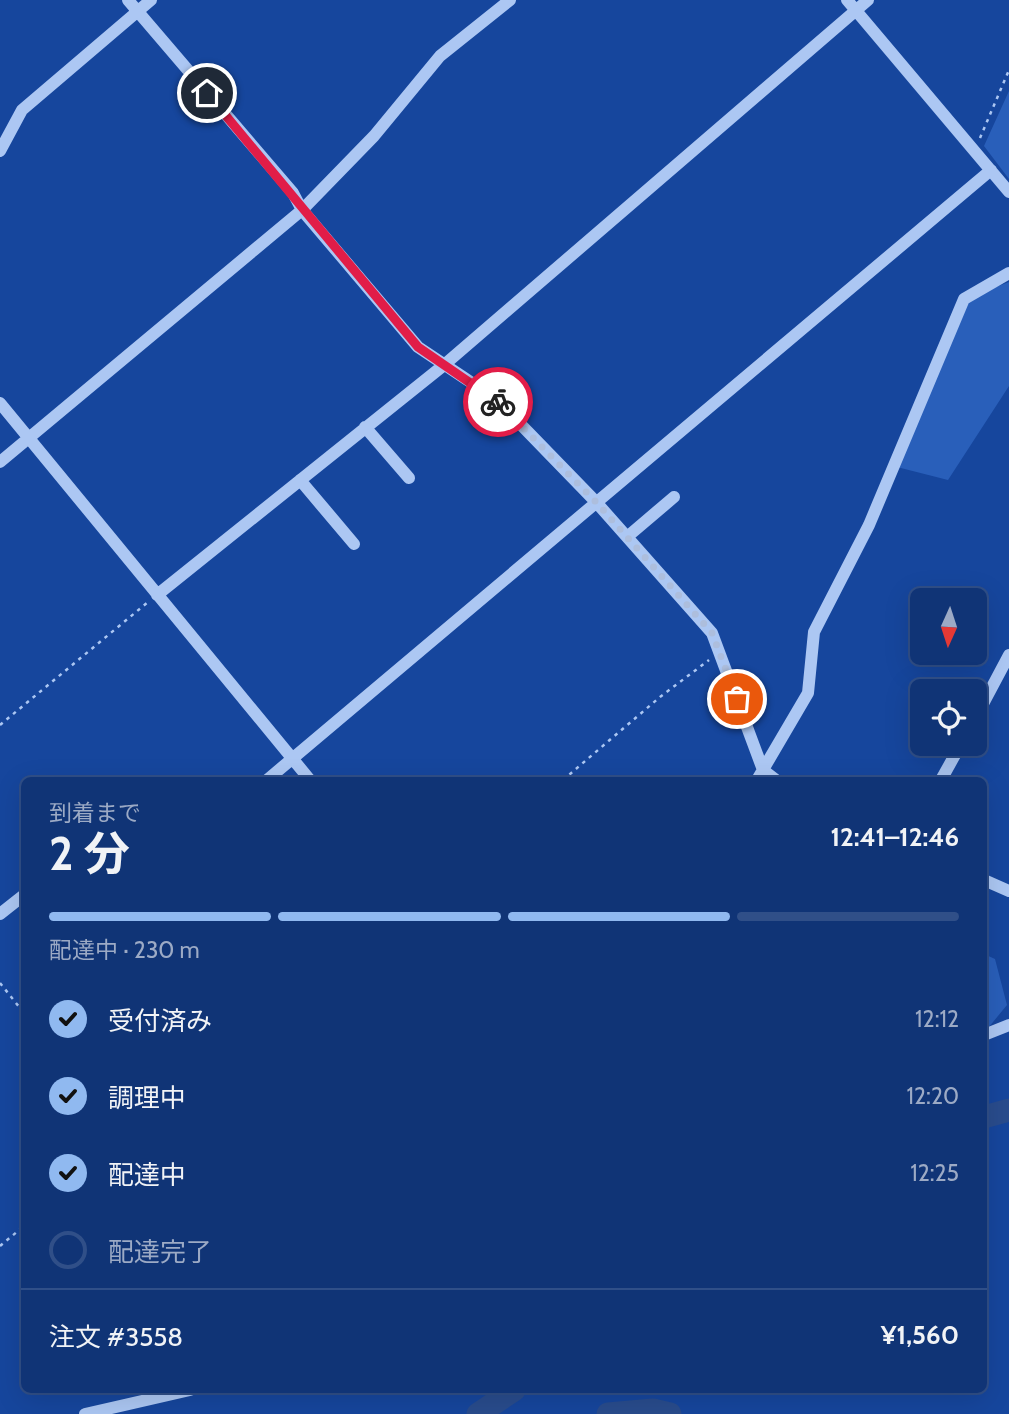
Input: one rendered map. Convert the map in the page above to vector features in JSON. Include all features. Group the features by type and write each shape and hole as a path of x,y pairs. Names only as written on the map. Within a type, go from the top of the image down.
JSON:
{"street":[{"path":"128,0 293,193 302,210 418,347 496,399 596,502 712,633 760,775"},
{"path":"0,151 22,110 151,0"},
{"path":"0,463 302,210 374,136 440,56 510,0"},
{"path":"157,595 444,365 851,5 868,0"},
{"path":"851,5 1009,192"},
{"path":"270,777 991,170"},
{"path":"760,775 808,693 814,632 869,525 964,299 1009,273"},
{"path":"0,403 308,777"},
{"path":"365,427 409,478"},
{"path":"300,480 354,544"},
{"path":"627,537 674,497"},
{"path":"987,696 1009,655"},
{"path":"943,777 954,756"},
{"path":"987,881 1009,891"},
{"path":"0,914 21,897"},
{"path":"987,1034 1009,1025"},
{"path":"85,1414 177,1393"}],"path":[{"path":"975,150 1009,71"},
{"path":"0,725 157,595"},
{"path":"567,777 660,697 719,653"},
{"path":"0,983 21,1009"},
{"path":"0,1246 21,1228"}],"shaded area":[{"path":"1009,91 1009,179 984,146"},
{"path":"1009,282 1009,386 948,480 893,466 964,299"},
{"path":"987,955 995,959 1007,1005 987,1029"}],"waterway":[{"path":"987,1116 1009,1110"},
{"path":"478,1414 510,1393"},
{"path":"608,1414 653,1410 670,1414"}],"way so far":[{"path":"498,402 596,502 712,633 737,699"}],"route":[{"path":"207,93 293,193 302,210 418,347 498,402"}]}
